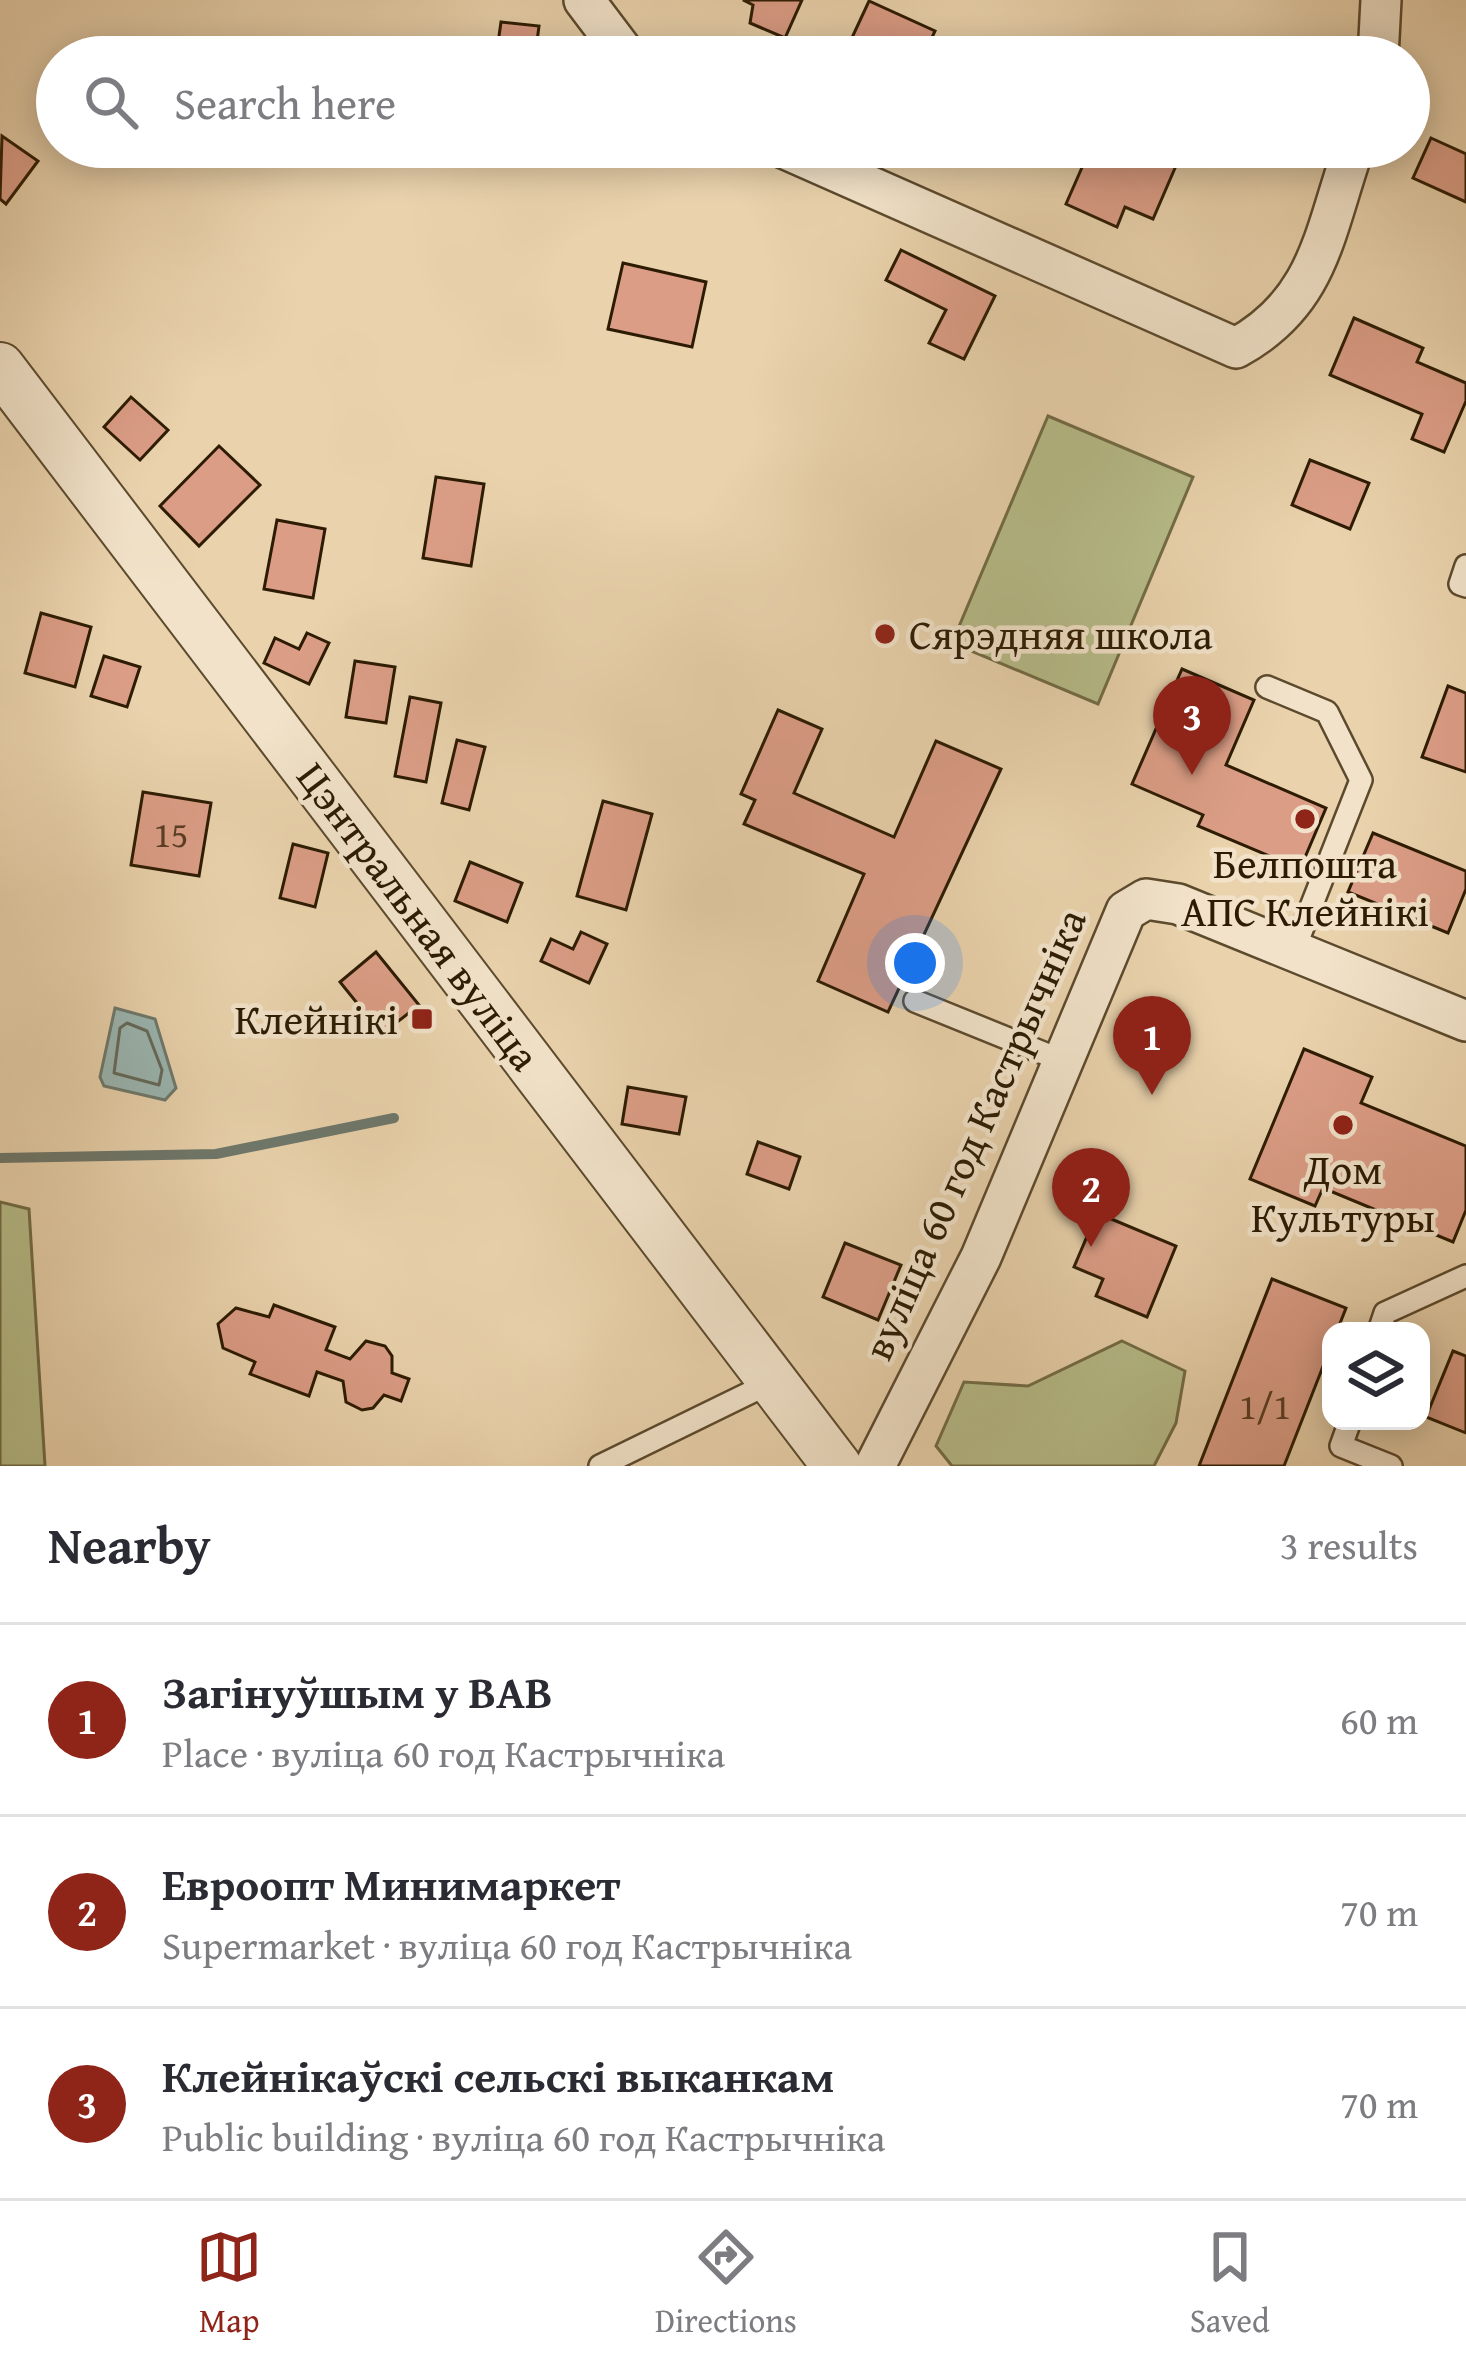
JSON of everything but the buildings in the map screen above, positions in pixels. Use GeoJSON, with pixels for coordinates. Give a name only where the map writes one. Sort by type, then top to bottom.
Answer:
{"type":"FeatureCollection","features":[{"type":"Feature","properties":{"kind":"street"},"geometry":{"type":"LineString","coordinates":[[584,0],[611,36]]}},
{"type":"Feature","properties":{"kind":"street"},"geometry":{"type":"LineString","coordinates":[[1379,36],[1381,0]]}},
{"type":"Feature","properties":{"kind":"street"},"geometry":{"type":"LineString","coordinates":[[829,168],[1236,348],[1273,328],[1302,294],[1347,168]]}},
{"type":"Feature","properties":{"kind":"street","name":"Цэнтральная вуліца"},"geometry":{"type":"LineString","coordinates":[[0,367],[837,1466]]}},
{"type":"Feature","properties":{"kind":"street","name":"вуліца 60 год Кастрычніка"},"geometry":{"type":"LineString","coordinates":[[874,1466],[981,1257],[1126,910],[1146,899],[1178,904],[1466,1021]]}},
{"type":"Feature","properties":{"kind":"lane"},"geometry":{"type":"LineString","coordinates":[[1466,566],[1460,584],[1466,586]]}},
{"type":"Feature","properties":{"kind":"lane"},"geometry":{"type":"LineString","coordinates":[[1267,687],[1327,712],[1361,780],[1294,950]]}},
{"type":"Feature","properties":{"kind":"lane"},"geometry":{"type":"LineString","coordinates":[[915,1001],[1063,1061]]}},
{"type":"Feature","properties":{"kind":"lane"},"geometry":{"type":"LineString","coordinates":[[1382,1322],[1385,1313],[1466,1276]]}},
{"type":"Feature","properties":{"kind":"lane"},"geometry":{"type":"LineString","coordinates":[[601,1466],[774,1381]]}},
{"type":"Feature","properties":{"kind":"lane"},"geometry":{"type":"LineString","coordinates":[[1347,1430],[1341,1446],[1391,1466]]}},
{"type":"Feature","properties":{"kind":"green space"},"geometry":{"type":"Polygon","coordinates":[[[1048,416],[1193,477],[1098,704],[952,643],[1048,416]]]}},
{"type":"Feature","properties":{"kind":"green space"},"geometry":{"type":"Polygon","coordinates":[[[0,1202],[29,1209],[45,1466],[0,1466],[0,1202]]]}},
{"type":"Feature","properties":{"kind":"green space"},"geometry":{"type":"Polygon","coordinates":[[[1122,1341],[1185,1371],[1176,1423],[1154,1466],[952,1466],[936,1446],[964,1382],[1028,1386],[1122,1341]]]}},
{"type":"Feature","properties":{"kind":"water"},"geometry":{"type":"Polygon","coordinates":[[[115,1008],[155,1019],[176,1088],[165,1100],[104,1086],[100,1077],[115,1008]]]}},
{"type":"Feature","properties":{"kind":"waterway"},"geometry":{"type":"LineString","coordinates":[[0,1158],[216,1154],[394,1118]]}},
{"type":"Feature","properties":{"kind":"place","name":"Сярэдняя школа"},"geometry":{"type":"Point","coordinates":[885,634]}},
{"type":"Feature","properties":{"kind":"place","name":"Клейнікаўскі сельскі выканкам"},"geometry":{"type":"Point","coordinates":[1192,775]}},
{"type":"Feature","properties":{"kind":"place","name":"Белпошта АПС Клейнікі"},"geometry":{"type":"Point","coordinates":[1305,819]}},
{"type":"Feature","properties":{"kind":"place","name":"Клейнікі"},"geometry":{"type":"Point","coordinates":[422,1019]}},
{"type":"Feature","properties":{"kind":"place","name":"Загінуўшым у ВАВ"},"geometry":{"type":"Point","coordinates":[1152,1095]}},
{"type":"Feature","properties":{"kind":"place","name":"Дом Культуры"},"geometry":{"type":"Point","coordinates":[1343,1125]}},
{"type":"Feature","properties":{"kind":"place","name":"Евроопт Минимаркет"},"geometry":{"type":"Point","coordinates":[1091,1247]}}]}
